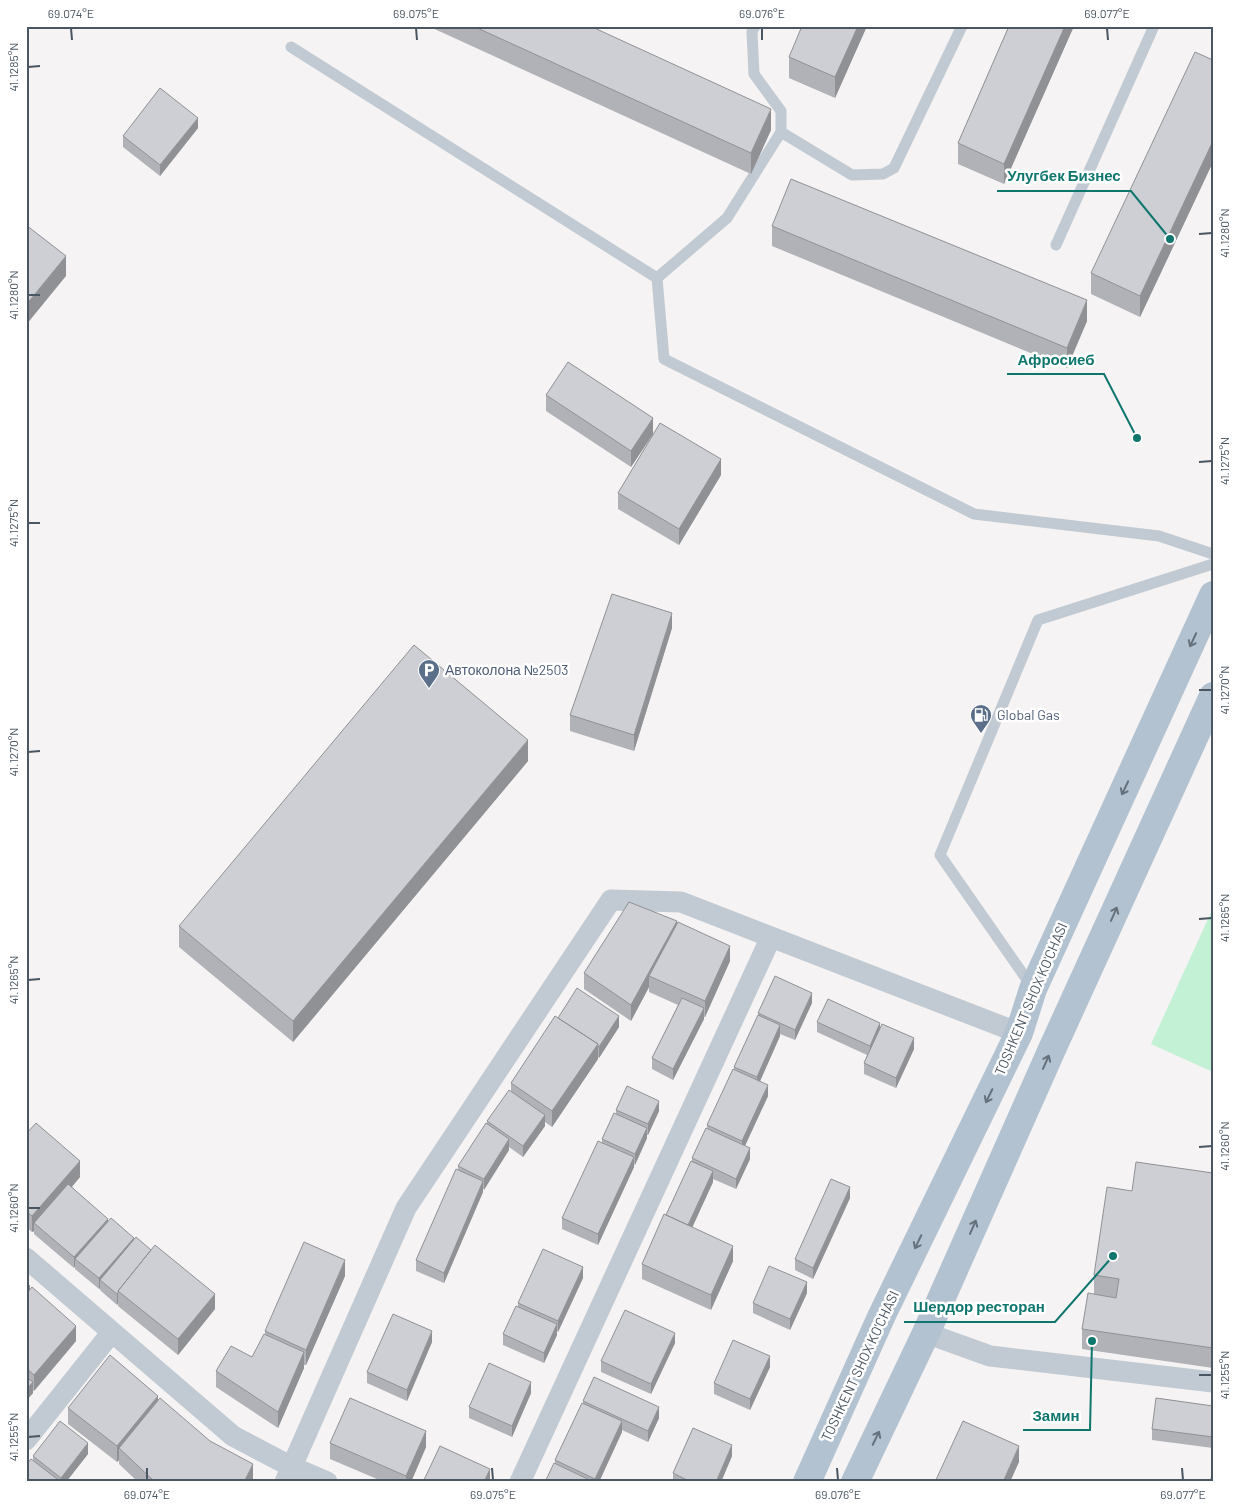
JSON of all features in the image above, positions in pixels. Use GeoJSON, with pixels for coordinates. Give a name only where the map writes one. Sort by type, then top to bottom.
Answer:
{"type":"FeatureCollection","features":[{"type":"Feature","properties":{"kind":"main road","name":"TOSHKENT SHOX KO'CHASI"},"geometry":{"type":"LineString","coordinates":[[807,1482],[882,1315],[1019,1033],[1033,988],[1213,596]]}},
{"type":"Feature","properties":{"kind":"main road"},"geometry":{"type":"LineString","coordinates":[[855,1482],[926,1333],[1049,1056],[1213,696]]}},
{"type":"Feature","properties":{"kind":"street"},"geometry":{"type":"LineString","coordinates":[[289,1474],[406,1208],[611,900],[681,902],[1019,1033]]}},
{"type":"Feature","properties":{"kind":"street"},"geometry":{"type":"LineString","coordinates":[[520,1482],[771,937]]}},
{"type":"Feature","properties":{"kind":"street"},"geometry":{"type":"LineString","coordinates":[[26,1258],[233,1436],[289,1474],[327,1482]]}},
{"type":"Feature","properties":{"kind":"street"},"geometry":{"type":"LineString","coordinates":[[26,1440],[112,1332]]}},
{"type":"Feature","properties":{"kind":"street"},"geometry":{"type":"LineString","coordinates":[[926,1333],[990,1356],[1213,1382]]}},
{"type":"Feature","properties":{"kind":"lane"},"geometry":{"type":"LineString","coordinates":[[657,278],[727,218],[781,132],[780,111],[754,74],[752,32],[755,26]]}},
{"type":"Feature","properties":{"kind":"lane"},"geometry":{"type":"LineString","coordinates":[[781,132],[852,175],[882,174],[894,168],[962,26]]}},
{"type":"Feature","properties":{"kind":"lane"},"geometry":{"type":"LineString","coordinates":[[1056,245],[1154,26]]}},
{"type":"Feature","properties":{"kind":"lane"},"geometry":{"type":"LineString","coordinates":[[291,47],[657,278]]}},
{"type":"Feature","properties":{"kind":"lane"},"geometry":{"type":"LineString","coordinates":[[657,278],[664,359],[974,514],[1159,536],[1213,554]]}},
{"type":"Feature","properties":{"kind":"lane"},"geometry":{"type":"LineString","coordinates":[[1033,988],[940,855],[1038,620],[1213,564]]}},
{"type":"Feature","properties":{"kind":"green space"},"geometry":{"type":"Polygon","coordinates":[[[1213,908],[1213,1072],[1151,1044],[1213,908]]]}},
{"type":"Feature","properties":{"kind":"building"},"geometry":{"type":"Polygon","coordinates":[[[473,26],[590,26],[771,109],[751,153],[473,26]]]}},
{"type":"Feature","properties":{"kind":"building"},"geometry":{"type":"Polygon","coordinates":[[[802,26],[858,26],[835,77],[789,57],[802,26]]]}},
{"type":"Feature","properties":{"kind":"building"},"geometry":{"type":"Polygon","coordinates":[[[1009,26],[1065,26],[1004,164],[958,143],[1009,26]]]}},
{"type":"Feature","properties":{"kind":"building"},"geometry":{"type":"Polygon","coordinates":[[[1195,52],[1213,60],[1213,141],[1140,296],[1091,273],[1195,52]]]}},
{"type":"Feature","properties":{"kind":"building"},"geometry":{"type":"Polygon","coordinates":[[[160,88],[198,118],[160,165],[123,136],[160,88]]]}},
{"type":"Feature","properties":{"kind":"building"},"geometry":{"type":"Polygon","coordinates":[[[791,179],[1087,300],[1067,348],[772,226],[791,179]]]}},
{"type":"Feature","properties":{"kind":"building"},"geometry":{"type":"Polygon","coordinates":[[[26,225],[66,256],[26,305],[26,225]]]}},
{"type":"Feature","properties":{"kind":"building"},"geometry":{"type":"Polygon","coordinates":[[[568,362],[653,418],[631,451],[546,395],[568,362]]]}},
{"type":"Feature","properties":{"kind":"building"},"geometry":{"type":"Polygon","coordinates":[[[660,423],[721,459],[679,529],[618,493],[660,423]]]}},
{"type":"Feature","properties":{"kind":"building"},"geometry":{"type":"Polygon","coordinates":[[[612,594],[672,613],[634,735],[570,715],[612,594]]]}},
{"type":"Feature","properties":{"kind":"building"},"geometry":{"type":"Polygon","coordinates":[[[414,645],[528,740],[293,1021],[179,926],[414,645]]]}},
{"type":"Feature","properties":{"kind":"building"},"geometry":{"type":"Polygon","coordinates":[[[629,902],[677,921],[631,1005],[584,973],[629,902]]]}},
{"type":"Feature","properties":{"kind":"building"},"geometry":{"type":"Polygon","coordinates":[[[678,922],[730,946],[705,1001],[649,976],[678,922]]]}},
{"type":"Feature","properties":{"kind":"building"},"geometry":{"type":"Polygon","coordinates":[[[775,976],[812,993],[795,1030],[758,1013],[775,976]]]}},
{"type":"Feature","properties":{"kind":"building"},"geometry":{"type":"Polygon","coordinates":[[[577,988],[619,1016],[599,1047],[598,1044],[558,1018],[577,988]]]}},
{"type":"Feature","properties":{"kind":"building"},"geometry":{"type":"Polygon","coordinates":[[[682,998],[704,1008],[673,1069],[652,1058],[682,998]]]}},
{"type":"Feature","properties":{"kind":"building"},"geometry":{"type":"Polygon","coordinates":[[[828,999],[880,1023],[870,1046],[817,1022],[828,999]]]}},
{"type":"Feature","properties":{"kind":"building"},"geometry":{"type":"Polygon","coordinates":[[[758,1015],[780,1025],[757,1077],[734,1067],[758,1015]]]}},
{"type":"Feature","properties":{"kind":"building"},"geometry":{"type":"Polygon","coordinates":[[[555,1016],[598,1044],[552,1111],[511,1083],[555,1016]]]}},
{"type":"Feature","properties":{"kind":"building"},"geometry":{"type":"Polygon","coordinates":[[[882,1024],[914,1038],[896,1078],[864,1063],[882,1024]]]}},
{"type":"Feature","properties":{"kind":"building"},"geometry":{"type":"Polygon","coordinates":[[[733,1069],[768,1085],[742,1141],[707,1125],[733,1069]]]}},
{"type":"Feature","properties":{"kind":"building"},"geometry":{"type":"Polygon","coordinates":[[[627,1086],[659,1101],[648,1124],[616,1110],[627,1086]]]}},
{"type":"Feature","properties":{"kind":"building"},"geometry":{"type":"Polygon","coordinates":[[[509,1090],[545,1115],[523,1146],[487,1121],[509,1090]]]}},
{"type":"Feature","properties":{"kind":"building"},"geometry":{"type":"Polygon","coordinates":[[[614,1113],[647,1128],[635,1154],[602,1139],[614,1113]]]}},
{"type":"Feature","properties":{"kind":"building"},"geometry":{"type":"Polygon","coordinates":[[[36,1123],[80,1161],[32,1216],[26,1211],[26,1134],[36,1123]]]}},
{"type":"Feature","properties":{"kind":"building"},"geometry":{"type":"Polygon","coordinates":[[[486,1123],[509,1139],[484,1179],[458,1166],[486,1123]]]}},
{"type":"Feature","properties":{"kind":"building"},"geometry":{"type":"Polygon","coordinates":[[[706,1128],[750,1148],[736,1179],[692,1158],[706,1128]]]}},
{"type":"Feature","properties":{"kind":"building"},"geometry":{"type":"Polygon","coordinates":[[[598,1141],[634,1157],[598,1234],[562,1218],[598,1141]]]}},
{"type":"Feature","properties":{"kind":"building"},"geometry":{"type":"Polygon","coordinates":[[[691,1161],[713,1171],[688,1225],[666,1215],[691,1161]]]}},
{"type":"Feature","properties":{"kind":"building"},"geometry":{"type":"Polygon","coordinates":[[[1136,1162],[1213,1173],[1213,1348],[1082,1329],[1088,1293],[1116,1298],[1119,1279],[1094,1275],[1107,1187],[1132,1191],[1136,1162]]]}},
{"type":"Feature","properties":{"kind":"building"},"geometry":{"type":"Polygon","coordinates":[[[456,1169],[483,1181],[444,1273],[416,1260],[456,1169]]]}},
{"type":"Feature","properties":{"kind":"building"},"geometry":{"type":"Polygon","coordinates":[[[831,1179],[850,1187],[813,1268],[795,1259],[831,1179]]]}},
{"type":"Feature","properties":{"kind":"building"},"geometry":{"type":"Polygon","coordinates":[[[68,1184],[108,1219],[74,1257],[34,1223],[68,1184]]]}},
{"type":"Feature","properties":{"kind":"building"},"geometry":{"type":"Polygon","coordinates":[[[664,1214],[733,1246],[711,1295],[642,1264],[664,1214]]]}},
{"type":"Feature","properties":{"kind":"building"},"geometry":{"type":"Polygon","coordinates":[[[111,1218],[134,1238],[99,1278],[75,1259],[111,1218]]]}},
{"type":"Feature","properties":{"kind":"building"},"geometry":{"type":"Polygon","coordinates":[[[136,1237],[151,1250],[117,1294],[100,1280],[136,1237]]]}},
{"type":"Feature","properties":{"kind":"building"},"geometry":{"type":"Polygon","coordinates":[[[304,1242],[345,1260],[306,1350],[265,1331],[304,1242]]]}},
{"type":"Feature","properties":{"kind":"building"},"geometry":{"type":"Polygon","coordinates":[[[155,1245],[215,1294],[178,1339],[118,1291],[155,1245]]]}},
{"type":"Feature","properties":{"kind":"building"},"geometry":{"type":"Polygon","coordinates":[[[543,1249],[583,1267],[558,1321],[518,1303],[543,1249]]]}},
{"type":"Feature","properties":{"kind":"building"},"geometry":{"type":"Polygon","coordinates":[[[769,1266],[807,1282],[790,1319],[753,1303],[769,1266]]]}},
{"type":"Feature","properties":{"kind":"building"},"geometry":{"type":"Polygon","coordinates":[[[26,1282],[30,1286],[26,1290],[26,1282]]]}},
{"type":"Feature","properties":{"kind":"building"},"geometry":{"type":"Polygon","coordinates":[[[32,1287],[76,1326],[34,1375],[26,1368],[26,1294],[32,1287]]]}},
{"type":"Feature","properties":{"kind":"building"},"geometry":{"type":"Polygon","coordinates":[[[516,1306],[557,1324],[544,1353],[503,1334],[516,1306]]]}},
{"type":"Feature","properties":{"kind":"building"},"geometry":{"type":"Polygon","coordinates":[[[625,1310],[675,1333],[651,1384],[601,1361],[625,1310]]]}},
{"type":"Feature","properties":{"kind":"building"},"geometry":{"type":"Polygon","coordinates":[[[393,1314],[432,1331],[407,1390],[367,1372],[393,1314]]]}},
{"type":"Feature","properties":{"kind":"building"},"geometry":{"type":"Polygon","coordinates":[[[264,1334],[304,1352],[278,1412],[216,1371],[231,1346],[252,1357],[264,1334]]]}},
{"type":"Feature","properties":{"kind":"building"},"geometry":{"type":"Polygon","coordinates":[[[733,1340],[770,1356],[750,1399],[714,1383],[733,1340]]]}},
{"type":"Feature","properties":{"kind":"building"},"geometry":{"type":"Polygon","coordinates":[[[110,1355],[158,1396],[117,1446],[68,1408],[110,1355]]]}},
{"type":"Feature","properties":{"kind":"building"},"geometry":{"type":"Polygon","coordinates":[[[489,1363],[531,1382],[512,1426],[469,1407],[489,1363]]]}},
{"type":"Feature","properties":{"kind":"building"},"geometry":{"type":"Polygon","coordinates":[[[26,1377],[33,1382],[26,1390],[26,1377]]]}},
{"type":"Feature","properties":{"kind":"building"},"geometry":{"type":"Polygon","coordinates":[[[594,1377],[659,1407],[648,1431],[583,1401],[594,1377]]]}},
{"type":"Feature","properties":{"kind":"building"},"geometry":{"type":"Polygon","coordinates":[[[160,1398],[210,1441],[253,1464],[244,1482],[155,1482],[119,1448],[160,1398]]]}},
{"type":"Feature","properties":{"kind":"building"},"geometry":{"type":"Polygon","coordinates":[[[350,1398],[426,1431],[406,1476],[330,1443],[350,1398]]]}},
{"type":"Feature","properties":{"kind":"building"},"geometry":{"type":"Polygon","coordinates":[[[1156,1398],[1213,1406],[1213,1437],[1152,1429],[1156,1398]]]}},
{"type":"Feature","properties":{"kind":"building"},"geometry":{"type":"Polygon","coordinates":[[[582,1403],[622,1421],[595,1479],[555,1460],[582,1403]]]}},
{"type":"Feature","properties":{"kind":"building"},"geometry":{"type":"Polygon","coordinates":[[[60,1421],[88,1443],[61,1478],[33,1456],[60,1421]]]}},
{"type":"Feature","properties":{"kind":"building"},"geometry":{"type":"Polygon","coordinates":[[[963,1421],[1019,1446],[1003,1482],[935,1482],[963,1421]]]}},
{"type":"Feature","properties":{"kind":"building"},"geometry":{"type":"Polygon","coordinates":[[[693,1428],[732,1445],[716,1482],[691,1482],[673,1473],[693,1428]]]}},
{"type":"Feature","properties":{"kind":"building"},"geometry":{"type":"Polygon","coordinates":[[[440,1446],[490,1469],[484,1482],[423,1482],[440,1446]]]}},
{"type":"Feature","properties":{"kind":"building"},"geometry":{"type":"Polygon","coordinates":[[[31,1459],[61,1482],[26,1482],[26,1465],[31,1459]]]}},
{"type":"Feature","properties":{"kind":"building"},"geometry":{"type":"Polygon","coordinates":[[[554,1463],[594,1482],[545,1482],[554,1463]]]}},
{"type":"Feature","properties":{"kind":"place","name":"Улугбек Бизнес"},"geometry":{"type":"Point","coordinates":[1170,239]}},
{"type":"Feature","properties":{"kind":"place","name":"Афросиеб"},"geometry":{"type":"Point","coordinates":[1137,438]}},
{"type":"Feature","properties":{"kind":"place","name":"Автоколона №2503"},"geometry":{"type":"Point","coordinates":[429,689]}},
{"type":"Feature","properties":{"kind":"place","name":"Global Gas"},"geometry":{"type":"Point","coordinates":[981,734]}},
{"type":"Feature","properties":{"kind":"place","name":"Шердор ресторан"},"geometry":{"type":"Point","coordinates":[1113,1256]}},
{"type":"Feature","properties":{"kind":"place","name":"Замин"},"geometry":{"type":"Point","coordinates":[1092,1341]}}]}
